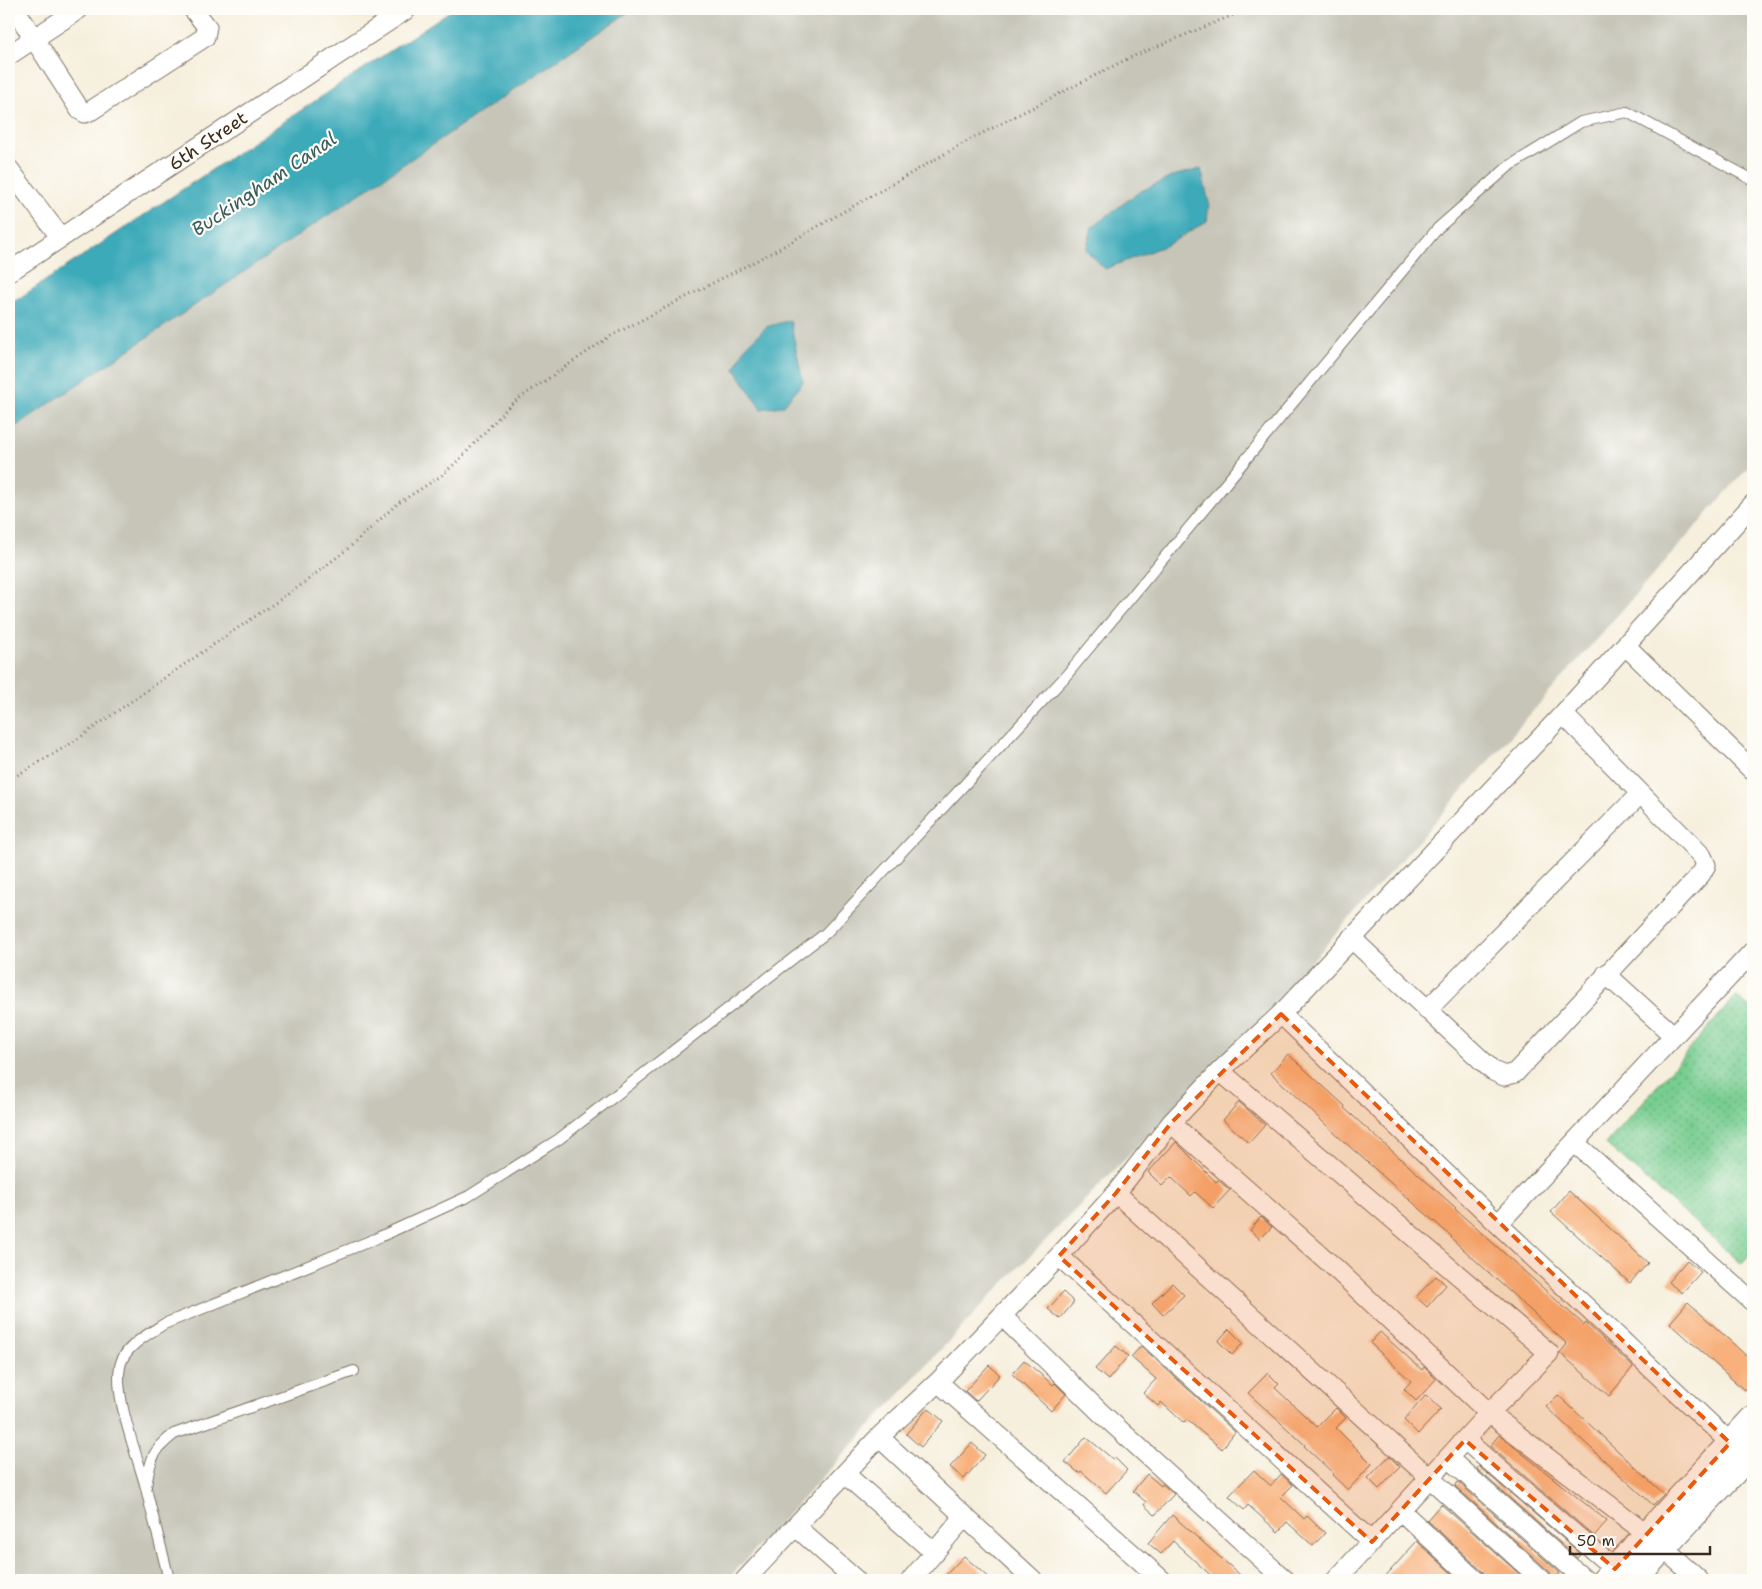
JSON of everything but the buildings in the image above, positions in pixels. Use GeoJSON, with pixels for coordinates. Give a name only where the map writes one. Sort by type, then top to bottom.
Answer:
{"type":"FeatureCollection","features":[{"type":"Feature","properties":{"kind":"main road"},"geometry":{"type":"LineString","coordinates":[[1618,1576],[1746,1454],[1753,1419]]}},
{"type":"Feature","properties":{"kind":"street"},"geometry":{"type":"LineString","coordinates":[[15,9],[80,110],[87,112],[205,37],[207,28],[193,9]]}},
{"type":"Feature","properties":{"kind":"street"},"geometry":{"type":"LineString","coordinates":[[9,55],[79,9]]}},
{"type":"Feature","properties":{"kind":"street","name":"6th Street"},"geometry":{"type":"LineString","coordinates":[[9,272],[407,9]]}},
{"type":"Feature","properties":{"kind":"street"},"geometry":{"type":"LineString","coordinates":[[9,168],[61,238]]}},
{"type":"Feature","properties":{"kind":"street"},"geometry":{"type":"LineString","coordinates":[[745,1580],[879,1437],[938,1382],[1059,1256],[1116,1193],[1171,1123],[1220,1071],[1281,1014],[1626,646],[1753,504]]}},
{"type":"Feature","properties":{"kind":"street"},"geometry":{"type":"LineString","coordinates":[[1626,646],[1753,771]]}},
{"type":"Feature","properties":{"kind":"street"},"geometry":{"type":"LineString","coordinates":[[1351,938],[1493,1071],[1504,1076],[1515,1073],[1701,874],[1706,865],[1702,856],[1563,714]]}},
{"type":"Feature","properties":{"kind":"street"},"geometry":{"type":"LineString","coordinates":[[1427,1010],[1640,794]]}},
{"type":"Feature","properties":{"kind":"street"},"geometry":{"type":"LineString","coordinates":[[1498,1224],[1753,951]]}},
{"type":"Feature","properties":{"kind":"street"},"geometry":{"type":"LineString","coordinates":[[1606,974],[1674,1036]]}},
{"type":"Feature","properties":{"kind":"street"},"geometry":{"type":"LineString","coordinates":[[1281,1014],[1498,1224],[1746,1454]]}},
{"type":"Feature","properties":{"kind":"street"},"geometry":{"type":"LineString","coordinates":[[1220,1071],[1549,1354],[1448,1458],[1372,1542],[1345,1577]]}},
{"type":"Feature","properties":{"kind":"street"},"geometry":{"type":"LineString","coordinates":[[1171,1123],[1334,1267],[1490,1414],[1656,1541],[1699,1580]]}},
{"type":"Feature","properties":{"kind":"street"},"geometry":{"type":"LineString","coordinates":[[1575,1142],[1753,1302]]}},
{"type":"Feature","properties":{"kind":"street"},"geometry":{"type":"LineString","coordinates":[[1116,1193],[1542,1580]]}},
{"type":"Feature","properties":{"kind":"street"},"geometry":{"type":"LineString","coordinates":[[1059,1256],[1372,1542]]}},
{"type":"Feature","properties":{"kind":"street"},"geometry":{"type":"LineString","coordinates":[[1002,1316],[1101,1413],[1285,1580]]}},
{"type":"Feature","properties":{"kind":"street"},"geometry":{"type":"LineString","coordinates":[[938,1382],[1162,1580]]}},
{"type":"Feature","properties":{"kind":"street"},"geometry":{"type":"LineString","coordinates":[[879,1437],[1033,1580]]}},
{"type":"Feature","properties":{"kind":"street"},"geometry":{"type":"LineString","coordinates":[[1465,1440],[1618,1576]]}},
{"type":"Feature","properties":{"kind":"street"},"geometry":{"type":"LineString","coordinates":[[1448,1458],[1585,1580]]}},
{"type":"Feature","properties":{"kind":"street"},"geometry":{"type":"LineString","coordinates":[[845,1474],[935,1553]]}},
{"type":"Feature","properties":{"kind":"street"},"geometry":{"type":"LineString","coordinates":[[1401,1511],[1475,1580]]}},
{"type":"Feature","properties":{"kind":"street"},"geometry":{"type":"LineString","coordinates":[[911,1580],[965,1516]]}},
{"type":"Feature","properties":{"kind":"street"},"geometry":{"type":"LineString","coordinates":[[796,1527],[856,1580]]}},
{"type":"Feature","properties":{"kind":"lane"},"geometry":{"type":"LineString","coordinates":[[169,1580],[146,1487],[128,1432],[119,1382],[123,1358],[145,1336],[164,1324],[375,1239],[469,1196],[559,1140],[826,933],[1064,678],[1438,228],[1508,167],[1581,122],[1626,112],[1753,180]]}},
{"type":"Feature","properties":{"kind":"lane"},"geometry":{"type":"LineString","coordinates":[[146,1487],[151,1461],[155,1452],[159,1446],[174,1434],[354,1371]]}},
{"type":"Feature","properties":{"kind":"path"},"geometry":{"type":"LineString","coordinates":[[9,780],[72,743],[300,586],[350,547],[398,504],[441,476],[460,459],[511,404],[609,337],[773,252],[971,139],[1129,58],[1248,9]]}},
{"type":"Feature","properties":{"kind":"highlighted area"},"geometry":{"type":"Polygon","coordinates":[[[1281,1014],[1730,1443],[1615,1569],[1465,1440],[1372,1542],[1059,1256],[1116,1193],[1171,1123],[1281,1014]]]}},
{"type":"Feature","properties":{"kind":"shaded area"},"geometry":{"type":"Polygon","coordinates":[[[633,9],[1753,9],[1753,462],[1244,1038],[987,1300],[727,1580],[9,1580],[9,431],[633,9]]]}},
{"type":"Feature","properties":{"kind":"green space"},"geometry":{"type":"Polygon","coordinates":[[[1736,996],[1753,1011],[1753,1252],[1742,1264],[1606,1144],[1736,996]]]}},
{"type":"Feature","properties":{"kind":"water","name":"Buckingham Canal"},"geometry":{"type":"Polygon","coordinates":[[[453,9],[633,9],[9,431],[9,305],[453,9]]]}},
{"type":"Feature","properties":{"kind":"water"},"geometry":{"type":"Polygon","coordinates":[[[1201,169],[1209,203],[1207,221],[1169,244],[1105,269],[1086,250],[1092,227],[1139,192],[1176,175],[1201,169]]]}},
{"type":"Feature","properties":{"kind":"water"},"geometry":{"type":"Polygon","coordinates":[[[790,320],[803,382],[783,406],[761,409],[735,369],[745,348],[766,327],[790,320]]]}}]}
